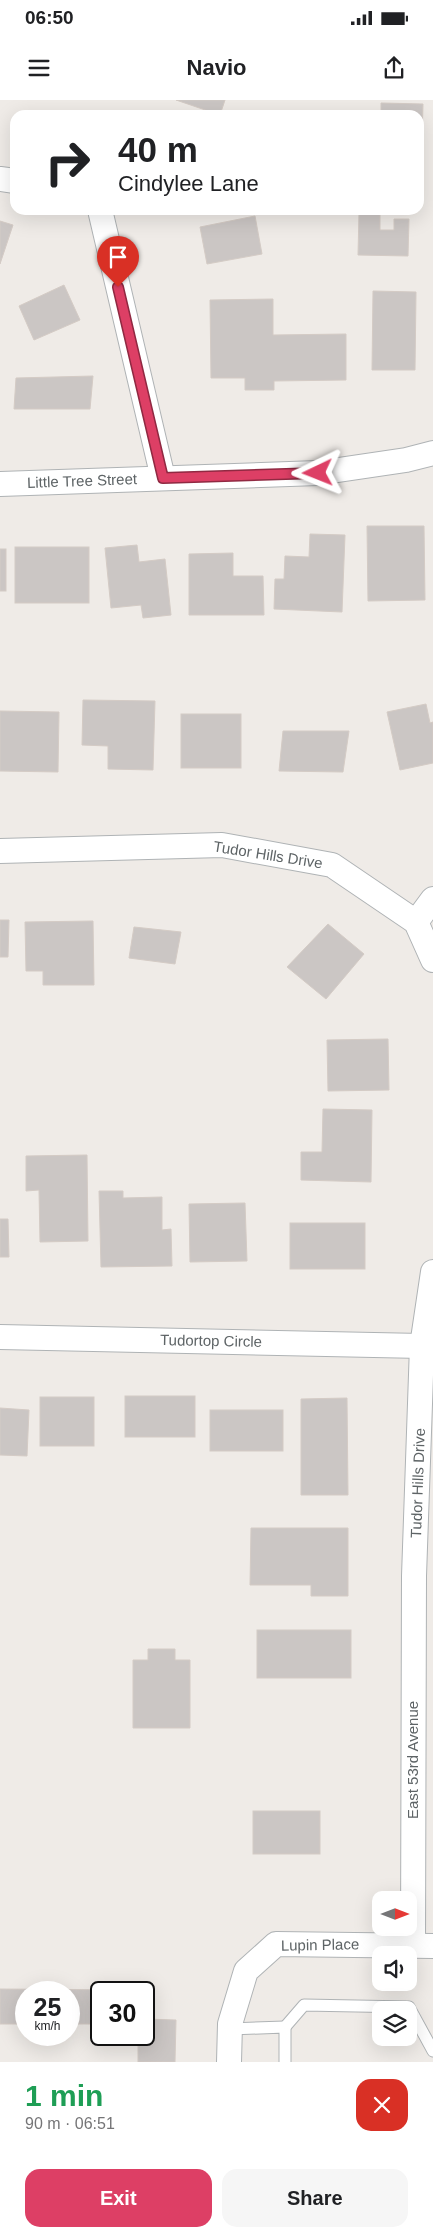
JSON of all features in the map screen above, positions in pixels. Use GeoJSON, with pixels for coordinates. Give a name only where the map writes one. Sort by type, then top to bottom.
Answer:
{"type":"FeatureCollection","features":[{"type":"Feature","properties":{"kind":"street"},"geometry":{"type":"LineString","coordinates":[[101,215],[163,478]]}},
{"type":"Feature","properties":{"kind":"street","name":"Little Tree Street"},"geometry":{"type":"LineString","coordinates":[[0,484],[318,473],[406,460],[433,453]]}},
{"type":"Feature","properties":{"kind":"street","name":"Tudor Hills Drive"},"geometry":{"type":"LineString","coordinates":[[0,851],[222,845],[332,865],[416,922]]}},
{"type":"Feature","properties":{"kind":"street"},"geometry":{"type":"LineString","coordinates":[[433,899],[416,922],[433,960]]}},
{"type":"Feature","properties":{"kind":"street","name":"Tudor Hills Drive"},"geometry":{"type":"LineString","coordinates":[[414,1576],[422,1346],[433,1272]]}},
{"type":"Feature","properties":{"kind":"street","name":"Tudortop Circle"},"geometry":{"type":"LineString","coordinates":[[0,1336],[422,1346]]}},
{"type":"Feature","properties":{"kind":"street","name":"East 53rd Avenue"},"geometry":{"type":"LineString","coordinates":[[414,1576],[423,1945]]}},
{"type":"Feature","properties":{"kind":"street","name":"Lupin Place"},"geometry":{"type":"LineString","coordinates":[[230,2029],[246,1971],[276,1944],[423,1945]]}},
{"type":"Feature","properties":{"kind":"street"},"geometry":{"type":"LineString","coordinates":[[229,2062],[230,2029]]}},
{"type":"Feature","properties":{"kind":"lane"},"geometry":{"type":"LineString","coordinates":[[285,2062],[285,2027],[304,2005],[409,2007],[433,2050]]}},
{"type":"Feature","properties":{"kind":"lane"},"geometry":{"type":"LineString","coordinates":[[230,2029],[285,2027]]}},
{"type":"Feature","properties":{"kind":"building"},"geometry":{"type":"Polygon","coordinates":[[[176,100],[225,100],[222,110],[205,110],[176,100]]]}},
{"type":"Feature","properties":{"kind":"building"},"geometry":{"type":"Polygon","coordinates":[[[381,103],[423,104],[423,110],[381,110],[381,103]]]}},
{"type":"Feature","properties":{"kind":"building"},"geometry":{"type":"Polygon","coordinates":[[[359,215],[380,215],[380,230],[394,230],[394,219],[409,219],[408,256],[358,255],[359,215]]]}},
{"type":"Feature","properties":{"kind":"building"},"geometry":{"type":"Polygon","coordinates":[[[255,216],[262,254],[207,264],[200,227],[255,216]]]}},
{"type":"Feature","properties":{"kind":"building"},"geometry":{"type":"Polygon","coordinates":[[[0,221],[13,225],[0,264],[0,221]]]}},
{"type":"Feature","properties":{"kind":"building"},"geometry":{"type":"Polygon","coordinates":[[[64,285],[80,320],[34,340],[19,306],[64,285]]]}},
{"type":"Feature","properties":{"kind":"building"},"geometry":{"type":"Polygon","coordinates":[[[373,291],[416,292],[415,370],[372,370],[373,291]]]}},
{"type":"Feature","properties":{"kind":"building"},"geometry":{"type":"Polygon","coordinates":[[[273,299],[273,335],[346,334],[346,380],[274,381],[274,390],[245,390],[245,378],[211,378],[210,300],[273,299]]]}},
{"type":"Feature","properties":{"kind":"building"},"geometry":{"type":"Polygon","coordinates":[[[93,376],[90,409],[14,409],[16,378],[93,376]]]}},
{"type":"Feature","properties":{"kind":"building"},"geometry":{"type":"Polygon","coordinates":[[[367,526],[424,526],[425,600],[368,601],[367,526]]]}},
{"type":"Feature","properties":{"kind":"building"},"geometry":{"type":"Polygon","coordinates":[[[310,534],[345,535],[342,612],[274,609],[275,579],[284,579],[285,556],[309,557],[310,534]]]}},
{"type":"Feature","properties":{"kind":"building"},"geometry":{"type":"Polygon","coordinates":[[[137,545],[139,562],[165,559],[171,615],[143,618],[141,605],[111,608],[105,548],[137,545]]]}},
{"type":"Feature","properties":{"kind":"building"},"geometry":{"type":"Polygon","coordinates":[[[15,547],[89,547],[89,603],[15,603],[15,547]]]}},
{"type":"Feature","properties":{"kind":"building"},"geometry":{"type":"Polygon","coordinates":[[[0,549],[6,549],[6,591],[0,591],[0,549]]]}},
{"type":"Feature","properties":{"kind":"building"},"geometry":{"type":"Polygon","coordinates":[[[233,553],[233,576],[263,576],[264,615],[189,615],[189,554],[233,553]]]}},
{"type":"Feature","properties":{"kind":"building"},"geometry":{"type":"Polygon","coordinates":[[[83,700],[155,701],[153,770],[108,769],[108,746],[82,745],[83,700]]]}},
{"type":"Feature","properties":{"kind":"building"},"geometry":{"type":"Polygon","coordinates":[[[426,704],[430,723],[433,722],[433,763],[400,770],[387,712],[426,704]]]}},
{"type":"Feature","properties":{"kind":"building"},"geometry":{"type":"Polygon","coordinates":[[[0,711],[59,712],[58,772],[0,771],[0,711]]]}},
{"type":"Feature","properties":{"kind":"building"},"geometry":{"type":"Polygon","coordinates":[[[181,714],[241,714],[241,768],[181,768],[181,714]]]}},
{"type":"Feature","properties":{"kind":"building"},"geometry":{"type":"Polygon","coordinates":[[[283,731],[349,731],[343,772],[279,771],[283,731]]]}},
{"type":"Feature","properties":{"kind":"building"},"geometry":{"type":"Polygon","coordinates":[[[0,920],[9,920],[8,957],[0,957],[0,920]]]}},
{"type":"Feature","properties":{"kind":"building"},"geometry":{"type":"Polygon","coordinates":[[[93,921],[94,985],[43,985],[43,971],[26,971],[25,922],[93,921]]]}},
{"type":"Feature","properties":{"kind":"building"},"geometry":{"type":"Polygon","coordinates":[[[328,924],[364,954],[326,999],[287,967],[328,924]]]}},
{"type":"Feature","properties":{"kind":"building"},"geometry":{"type":"Polygon","coordinates":[[[134,927],[181,932],[175,964],[129,958],[134,927]]]}},
{"type":"Feature","properties":{"kind":"building"},"geometry":{"type":"Polygon","coordinates":[[[388,1039],[389,1090],[328,1091],[327,1040],[388,1039]]]}},
{"type":"Feature","properties":{"kind":"building"},"geometry":{"type":"Polygon","coordinates":[[[323,1109],[372,1110],[371,1182],[301,1180],[301,1152],[322,1152],[323,1109]]]}},
{"type":"Feature","properties":{"kind":"building"},"geometry":{"type":"Polygon","coordinates":[[[87,1155],[88,1241],[40,1242],[39,1190],[26,1191],[26,1156],[87,1155]]]}},
{"type":"Feature","properties":{"kind":"building"},"geometry":{"type":"Polygon","coordinates":[[[99,1191],[123,1191],[123,1198],[162,1197],[162,1230],[171,1229],[172,1266],[101,1267],[99,1191]]]}},
{"type":"Feature","properties":{"kind":"building"},"geometry":{"type":"Polygon","coordinates":[[[245,1203],[247,1261],[190,1262],[189,1204],[245,1203]]]}},
{"type":"Feature","properties":{"kind":"building"},"geometry":{"type":"Polygon","coordinates":[[[0,1219],[8,1219],[9,1257],[0,1257],[0,1219]]]}},
{"type":"Feature","properties":{"kind":"building"},"geometry":{"type":"Polygon","coordinates":[[[290,1223],[365,1223],[365,1269],[290,1269],[290,1223]]]}},
{"type":"Feature","properties":{"kind":"building"},"geometry":{"type":"Polygon","coordinates":[[[125,1396],[195,1396],[195,1437],[125,1437],[125,1396]]]}},
{"type":"Feature","properties":{"kind":"building"},"geometry":{"type":"Polygon","coordinates":[[[40,1397],[94,1397],[94,1446],[40,1446],[40,1397]]]}},
{"type":"Feature","properties":{"kind":"building"},"geometry":{"type":"Polygon","coordinates":[[[347,1398],[348,1495],[301,1495],[301,1399],[347,1398]]]}},
{"type":"Feature","properties":{"kind":"building"},"geometry":{"type":"Polygon","coordinates":[[[0,1408],[29,1410],[27,1456],[0,1455],[0,1408]]]}},
{"type":"Feature","properties":{"kind":"building"},"geometry":{"type":"Polygon","coordinates":[[[210,1410],[283,1410],[283,1451],[210,1451],[210,1410]]]}},
{"type":"Feature","properties":{"kind":"building"},"geometry":{"type":"Polygon","coordinates":[[[251,1528],[348,1528],[348,1596],[311,1596],[311,1585],[250,1585],[251,1528]]]}},
{"type":"Feature","properties":{"kind":"building"},"geometry":{"type":"Polygon","coordinates":[[[257,1630],[351,1630],[351,1678],[257,1678],[257,1630]]]}},
{"type":"Feature","properties":{"kind":"building"},"geometry":{"type":"Polygon","coordinates":[[[148,1649],[175,1649],[175,1660],[190,1660],[190,1728],[133,1728],[133,1660],[148,1660],[148,1649]]]}},
{"type":"Feature","properties":{"kind":"building"},"geometry":{"type":"Polygon","coordinates":[[[253,1811],[320,1811],[320,1854],[253,1854],[253,1811]]]}},
{"type":"Feature","properties":{"kind":"building"},"geometry":{"type":"Polygon","coordinates":[[[0,1989],[15,1989],[15,2024],[0,2024],[0,1989]]]}},
{"type":"Feature","properties":{"kind":"building"},"geometry":{"type":"Polygon","coordinates":[[[80,1990],[90,1990],[90,2024],[80,2024],[80,1990]]]}},
{"type":"Feature","properties":{"kind":"building"},"geometry":{"type":"Polygon","coordinates":[[[155,2019],[176,2020],[175,2062],[138,2062],[138,2046],[155,2046],[155,2019]]]}},
{"type":"Feature","properties":{"kind":"route"},"geometry":{"type":"LineString","coordinates":[[118,287],[163,478],[318,473]]}}]}
